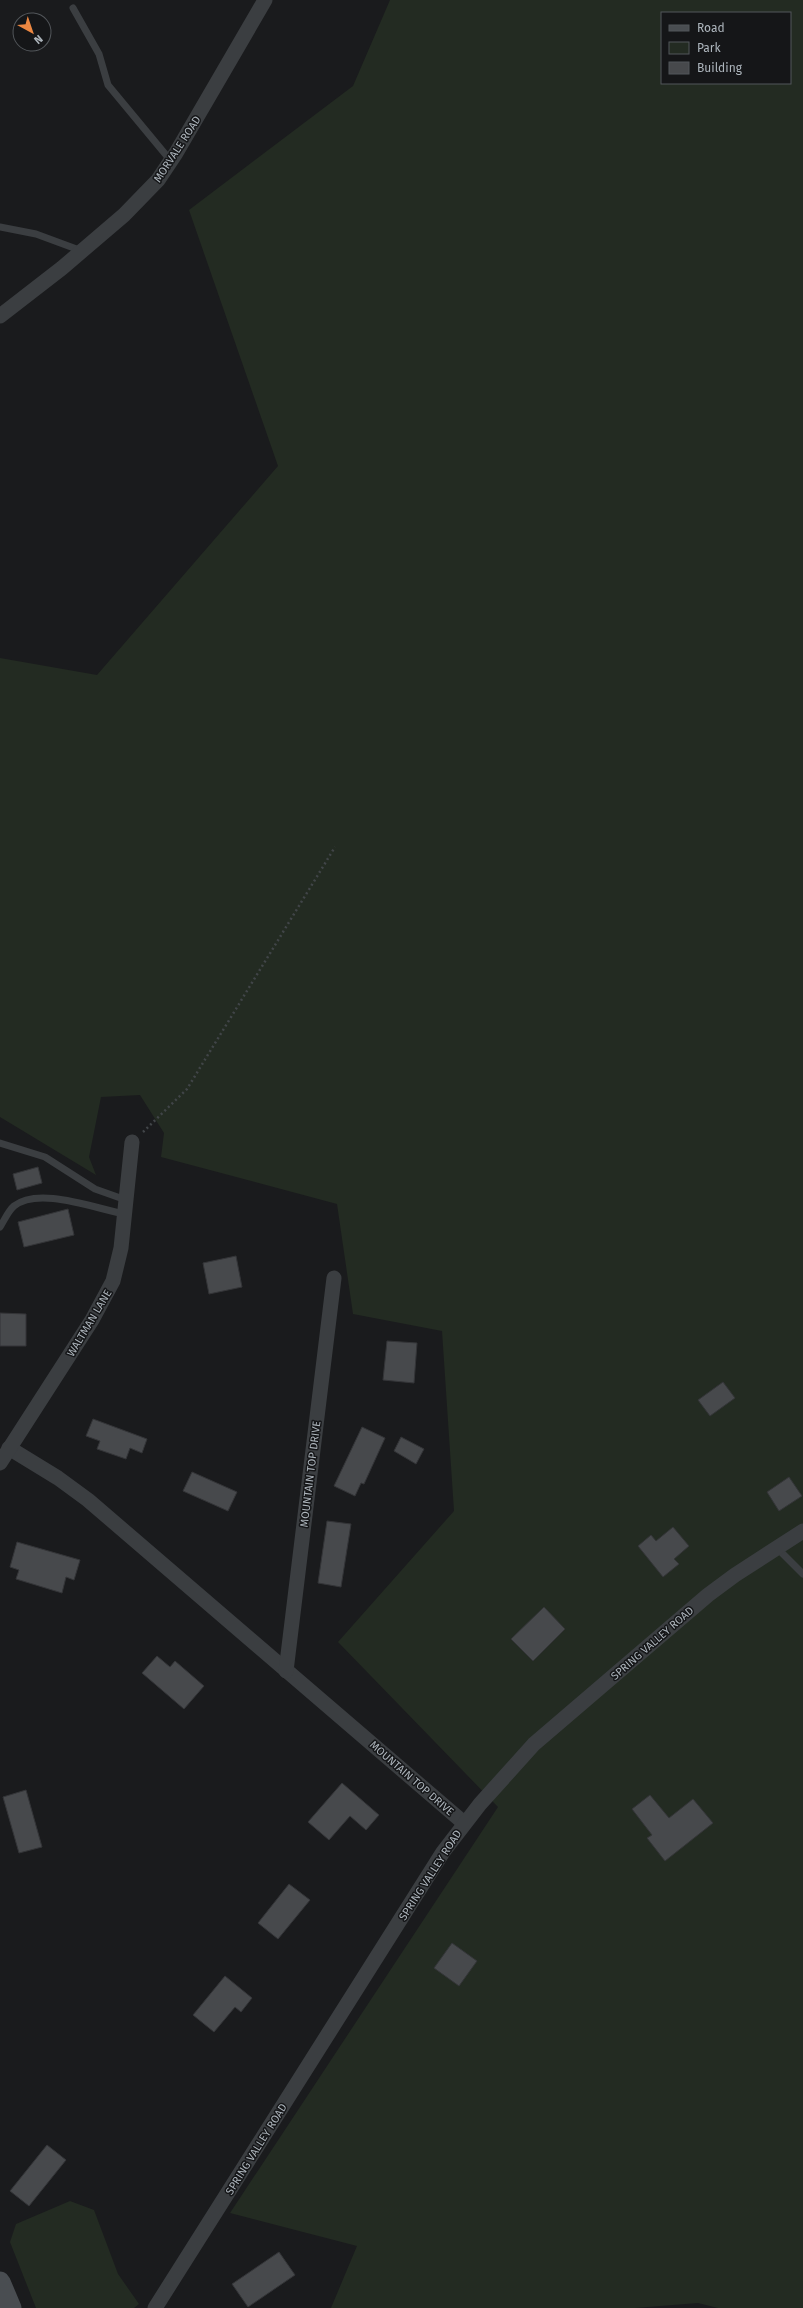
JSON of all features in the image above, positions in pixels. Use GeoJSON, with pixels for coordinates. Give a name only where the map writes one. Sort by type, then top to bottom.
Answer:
{"type":"FeatureCollection","features":[{"type":"Feature","properties":{"kind":"main road"},"geometry":{"type":"LineString","coordinates":[[0,2282],[11,2308]]}},
{"type":"Feature","properties":{"kind":"street","name":"MORVALE ROAD"},"geometry":{"type":"LineString","coordinates":[[0,316],[82,251],[132,207],[158,180],[171,161],[265,0]]}},
{"type":"Feature","properties":{"kind":"street","name":"WALTMAN LANE"},"geometry":{"type":"LineString","coordinates":[[0,1462],[92,1320],[108,1291],[119,1260],[132,1142]]}},
{"type":"Feature","properties":{"kind":"street","name":"MOUNTAIN TOP DRIVE"},"geometry":{"type":"LineString","coordinates":[[286,1671],[334,1278]]}},
{"type":"Feature","properties":{"kind":"street","name":"MOUNTAIN TOP DRIVE"},"geometry":{"type":"LineString","coordinates":[[9,1448],[58,1478],[88,1500],[464,1823]]}},
{"type":"Feature","properties":{"kind":"street","name":"SPRING VALLEY ROAD"},"geometry":{"type":"LineString","coordinates":[[155,2308],[443,1852],[464,1823],[534,1744],[702,1600],[735,1575],[803,1531]]}},
{"type":"Feature","properties":{"kind":"lane"},"geometry":{"type":"LineString","coordinates":[[73,8],[99,54],[108,85],[171,161]]}},
{"type":"Feature","properties":{"kind":"lane"},"geometry":{"type":"LineString","coordinates":[[0,227],[36,234],[82,251]]}},
{"type":"Feature","properties":{"kind":"lane"},"geometry":{"type":"LineString","coordinates":[[0,1143],[45,1157],[126,1207]]}},
{"type":"Feature","properties":{"kind":"lane"},"geometry":{"type":"LineString","coordinates":[[0,1227],[13,1206],[26,1200],[42,1198],[72,1200],[99,1210],[126,1207]]}},
{"type":"Feature","properties":{"kind":"lane"},"geometry":{"type":"LineString","coordinates":[[777,1548],[803,1574]]}},
{"type":"Feature","properties":{"kind":"path"},"geometry":{"type":"LineString","coordinates":[[132,1142],[172,1106],[187,1088],[335,847]]}},
{"type":"Feature","properties":{"kind":"green space"},"geometry":{"type":"Polygon","coordinates":[[[390,0],[803,0],[803,2308],[718,2308],[698,2303],[635,2308],[331,2308],[357,2246],[230,2213],[498,1807],[338,1642],[454,1511],[442,1331],[353,1314],[337,1204],[161,1157],[164,1133],[140,1095],[101,1097],[89,1157],[96,1175],[0,1117],[0,658],[97,675],[278,466],[189,210],[353,86],[390,0]]]}},
{"type":"Feature","properties":{"kind":"green space"},"geometry":{"type":"Polygon","coordinates":[[[70,2201],[94,2210],[118,2274],[139,2304],[134,2308],[36,2308],[10,2242],[16,2224],[70,2201]]]}},
{"type":"Feature","properties":{"kind":"building"},"geometry":{"type":"Polygon","coordinates":[[[38,1167],[42,1183],[17,1190],[13,1174],[38,1167]]]}},
{"type":"Feature","properties":{"kind":"building"},"geometry":{"type":"Polygon","coordinates":[[[68,1209],[74,1235],[24,1247],[18,1222],[68,1209]]]}},
{"type":"Feature","properties":{"kind":"building"},"geometry":{"type":"Polygon","coordinates":[[[236,1256],[242,1287],[209,1294],[203,1263],[236,1256]]]}},
{"type":"Feature","properties":{"kind":"building"},"geometry":{"type":"Polygon","coordinates":[[[0,1313],[26,1314],[26,1346],[0,1346],[0,1313]]]}},
{"type":"Feature","properties":{"kind":"building"},"geometry":{"type":"Polygon","coordinates":[[[387,1341],[417,1343],[414,1383],[383,1380],[387,1341]]]}},
{"type":"Feature","properties":{"kind":"building"},"geometry":{"type":"Polygon","coordinates":[[[723,1382],[735,1398],[710,1416],[698,1400],[723,1382]]]}},
{"type":"Feature","properties":{"kind":"building"},"geometry":{"type":"Polygon","coordinates":[[[93,1419],[147,1439],[142,1453],[130,1448],[126,1459],[97,1449],[100,1441],[86,1436],[93,1419]]]}},
{"type":"Feature","properties":{"kind":"building"},"geometry":{"type":"Polygon","coordinates":[[[362,1427],[385,1438],[364,1484],[361,1483],[355,1496],[334,1486],[362,1427]]]}},
{"type":"Feature","properties":{"kind":"building"},"geometry":{"type":"Polygon","coordinates":[[[401,1437],[424,1449],[416,1464],[394,1451],[401,1437]]]}},
{"type":"Feature","properties":{"kind":"building"},"geometry":{"type":"Polygon","coordinates":[[[192,1472],[237,1492],[228,1511],[183,1491],[192,1472]]]}},
{"type":"Feature","properties":{"kind":"building"},"geometry":{"type":"Polygon","coordinates":[[[789,1477],[802,1496],[779,1511],[767,1492],[789,1477]]]}},
{"type":"Feature","properties":{"kind":"building"},"geometry":{"type":"Polygon","coordinates":[[[327,1521],[351,1524],[341,1587],[318,1583],[327,1521]]]}},
{"type":"Feature","properties":{"kind":"building"},"geometry":{"type":"Polygon","coordinates":[[[673,1527],[689,1546],[674,1559],[679,1564],[663,1577],[638,1546],[651,1535],[656,1541],[673,1527]]]}},
{"type":"Feature","properties":{"kind":"building"},"geometry":{"type":"Polygon","coordinates":[[[17,1542],[80,1560],[74,1580],[66,1577],[62,1593],[16,1579],[19,1570],[10,1567],[17,1542]]]}},
{"type":"Feature","properties":{"kind":"building"},"geometry":{"type":"Polygon","coordinates":[[[544,1607],[565,1629],[533,1661],[511,1639],[544,1607]]]}},
{"type":"Feature","properties":{"kind":"building"},"geometry":{"type":"Polygon","coordinates":[[[157,1656],[170,1667],[175,1661],[204,1686],[184,1709],[142,1673],[157,1656]]]}},
{"type":"Feature","properties":{"kind":"building"},"geometry":{"type":"Polygon","coordinates":[[[342,1783],[379,1815],[366,1830],[350,1816],[329,1840],[308,1822],[342,1783]]]}},
{"type":"Feature","properties":{"kind":"building"},"geometry":{"type":"Polygon","coordinates":[[[26,1790],[42,1847],[19,1853],[3,1797],[26,1790]]]}},
{"type":"Feature","properties":{"kind":"building"},"geometry":{"type":"Polygon","coordinates":[[[650,1795],[669,1818],[693,1799],[713,1823],[665,1861],[647,1838],[652,1835],[632,1809],[650,1795]]]}},
{"type":"Feature","properties":{"kind":"building"},"geometry":{"type":"Polygon","coordinates":[[[289,1884],[310,1900],[278,1939],[258,1923],[289,1884]]]}},
{"type":"Feature","properties":{"kind":"building"},"geometry":{"type":"Polygon","coordinates":[[[452,1943],[477,1961],[459,1986],[434,1968],[452,1943]]]}},
{"type":"Feature","properties":{"kind":"building"},"geometry":{"type":"Polygon","coordinates":[[[225,1976],[252,1998],[241,2012],[235,2007],[214,2032],[193,2015],[225,1976]]]}},
{"type":"Feature","properties":{"kind":"building"},"geometry":{"type":"Polygon","coordinates":[[[47,2145],[66,2160],[29,2206],[10,2191],[47,2145]]]}},
{"type":"Feature","properties":{"kind":"building"},"geometry":{"type":"Polygon","coordinates":[[[279,2252],[295,2275],[248,2307],[232,2284],[279,2252]]]}}]}
